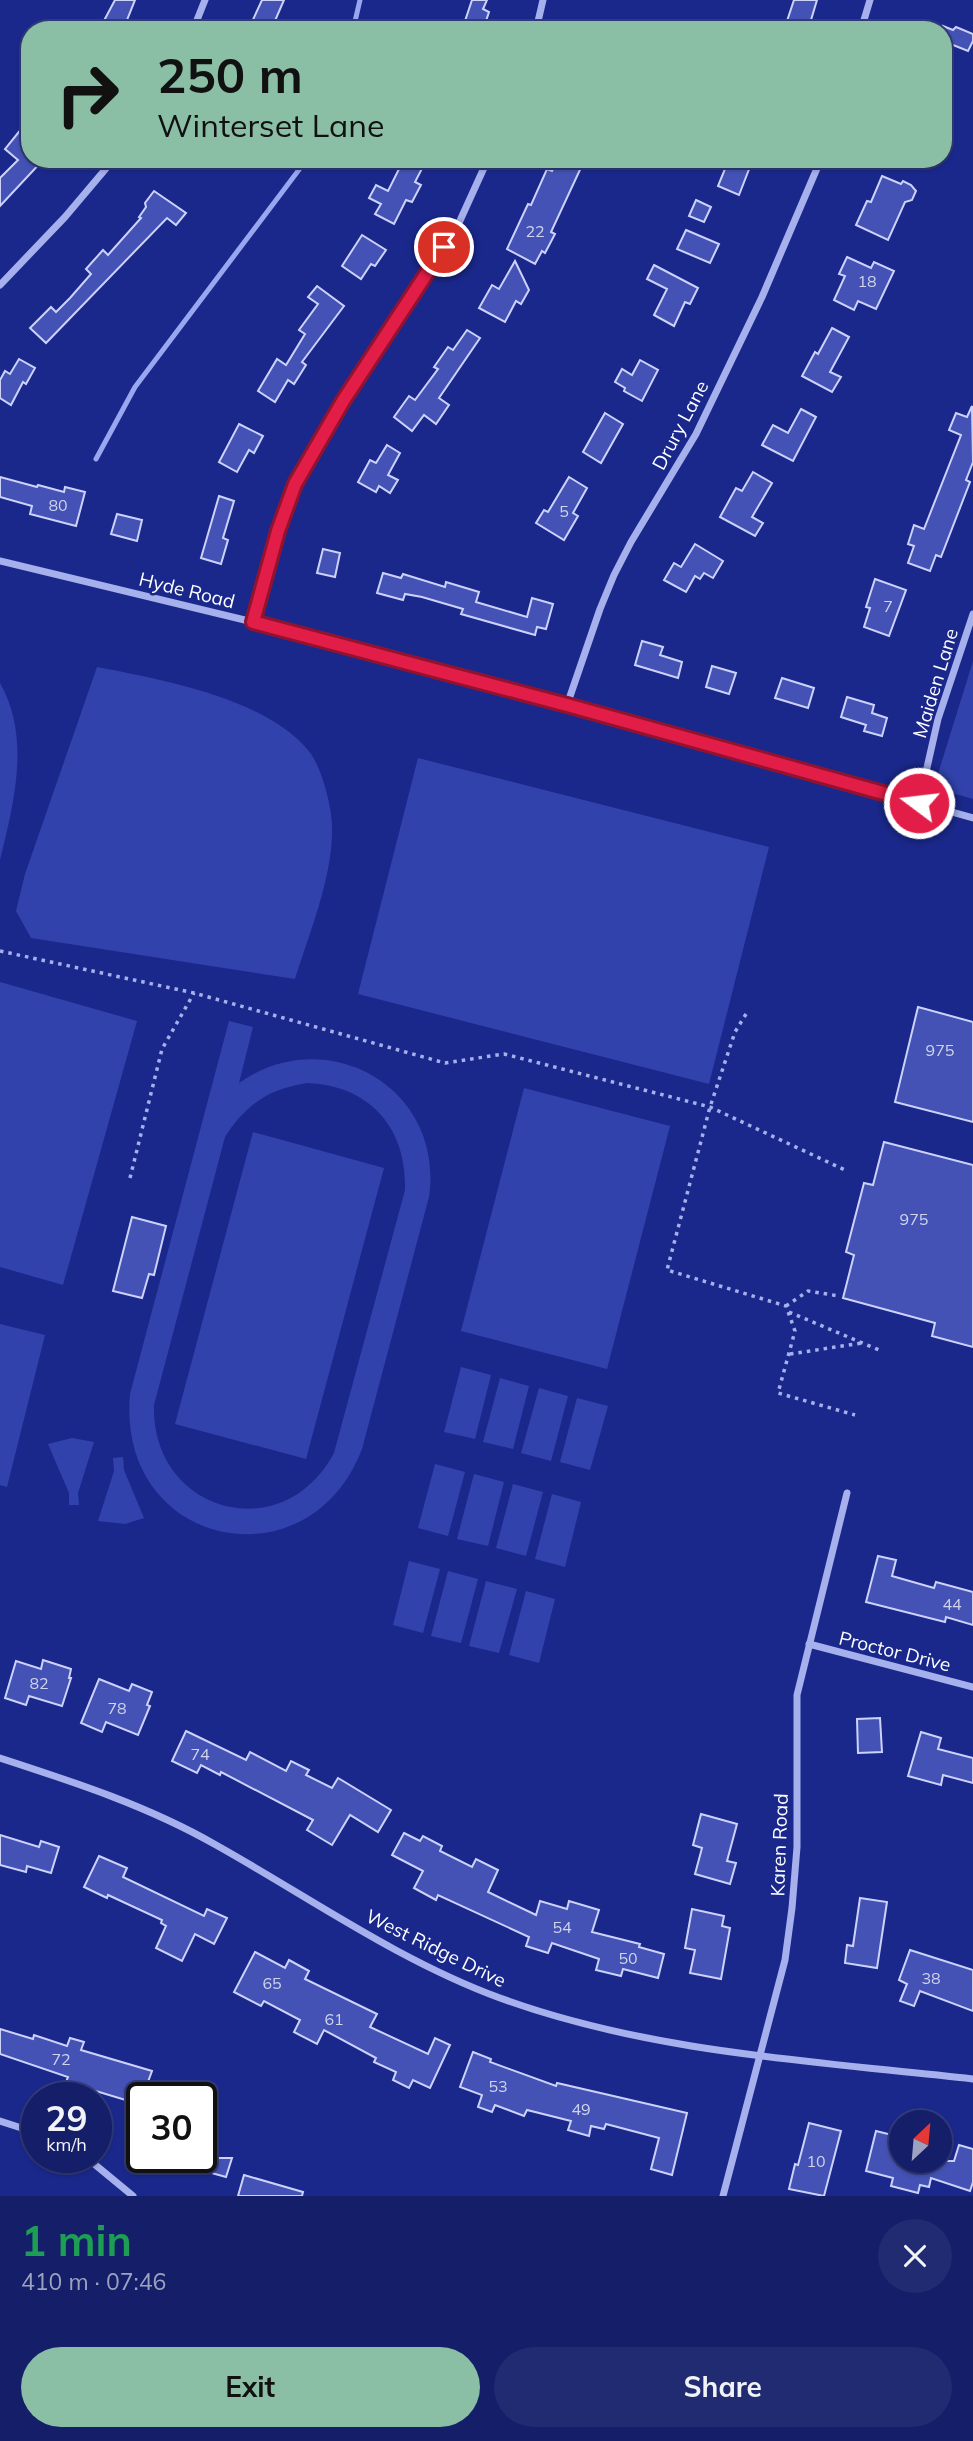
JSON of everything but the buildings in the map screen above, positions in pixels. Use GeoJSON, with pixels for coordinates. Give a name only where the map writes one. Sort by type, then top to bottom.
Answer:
{"type":"FeatureCollection","features":[{"type":"Feature","properties":{"kind":"street"},"geometry":{"type":"LineString","coordinates":[[197,21],[205,0]]}},
{"type":"Feature","properties":{"kind":"street"},"geometry":{"type":"LineString","coordinates":[[539,21],[543,0]]}},
{"type":"Feature","properties":{"kind":"street"},"geometry":{"type":"LineString","coordinates":[[864,21],[870,0]]}},
{"type":"Feature","properties":{"kind":"street"},"geometry":{"type":"LineString","coordinates":[[0,285],[74,208],[107,168]]}},
{"type":"Feature","properties":{"kind":"street"},"geometry":{"type":"LineString","coordinates":[[253,622],[278,531],[295,484],[343,401],[458,225],[484,168]]}},
{"type":"Feature","properties":{"kind":"street","name":"Drury Lane"},"geometry":{"type":"LineString","coordinates":[[567,705],[614,575],[696,434],[762,297],[817,168]]}},
{"type":"Feature","properties":{"kind":"street","name":"Hyde Road"},"geometry":{"type":"LineString","coordinates":[[0,561],[253,622],[567,705],[973,818]]}},
{"type":"Feature","properties":{"kind":"street","name":"Maiden Lane"},"geometry":{"type":"LineString","coordinates":[[919,803],[938,719],[973,614]]}},
{"type":"Feature","properties":{"kind":"street","name":"Karen Road"},"geometry":{"type":"LineString","coordinates":[[723,2196],[785,1960],[797,1847],[796,1713],[801,1676],[847,1493]]}},
{"type":"Feature","properties":{"kind":"street","name":"Proctor Drive"},"geometry":{"type":"LineString","coordinates":[[809,1644],[973,1687]]}},
{"type":"Feature","properties":{"kind":"street","name":"West Ridge Drive"},"geometry":{"type":"LineString","coordinates":[[0,1758],[103,1792],[159,1816],[214,1843],[359,1929],[435,1970],[498,1997],[580,2024],[654,2041],[973,2079]]}},
{"type":"Feature","properties":{"kind":"street"},"geometry":{"type":"LineString","coordinates":[[0,2121],[21,2128]]}},
{"type":"Feature","properties":{"kind":"street"},"geometry":{"type":"LineString","coordinates":[[106,2173],[134,2196]]}},
{"type":"Feature","properties":{"kind":"path"},"geometry":{"type":"LineString","coordinates":[[0,951],[194,993],[445,1063],[504,1054],[710,1107],[845,1170]]}},
{"type":"Feature","properties":{"kind":"path"},"geometry":{"type":"LineString","coordinates":[[130,1178],[162,1049],[194,993]]}},
{"type":"Feature","properties":{"kind":"path"},"geometry":{"type":"LineString","coordinates":[[746,1014],[735,1032],[710,1107],[667,1270],[786,1306],[795,1331],[778,1393],[855,1415]]}},
{"type":"Feature","properties":{"kind":"path"},"geometry":{"type":"LineString","coordinates":[[786,1306],[808,1290],[839,1296]]}},
{"type":"Feature","properties":{"kind":"path"},"geometry":{"type":"LineString","coordinates":[[789,1312],[879,1350]]}},
{"type":"Feature","properties":{"kind":"path"},"geometry":{"type":"LineString","coordinates":[[790,1354],[864,1343]]}},
{"type":"Feature","properties":{"kind":"shaded area"},"geometry":{"type":"Polygon","coordinates":[[[973,661],[973,799],[938,789],[937,777],[973,661]]]}},
{"type":"Feature","properties":{"kind":"shaded area"},"geometry":{"type":"Polygon","coordinates":[[[97,667],[180,685],[238,704],[265,716],[288,731],[312,756],[321,774],[330,806],[332,843],[320,902],[295,979],[31,938],[16,911],[25,874],[97,667]]]}},
{"type":"Feature","properties":{"kind":"shaded area"},"geometry":{"type":"Polygon","coordinates":[[[0,683],[15,725],[17,770],[0,860],[0,683]]]}},
{"type":"Feature","properties":{"kind":"shaded area"},"geometry":{"type":"Polygon","coordinates":[[[418,758],[769,847],[709,1084],[358,994],[418,758]]]}},
{"type":"Feature","properties":{"kind":"shaded area"},"geometry":{"type":"Polygon","coordinates":[[[0,982],[137,1021],[63,1285],[0,1267],[0,982]]]}},
{"type":"Feature","properties":{"kind":"shaded area"},"geometry":{"type":"Polygon","coordinates":[[[229,1021],[253,1027],[239,1083],[273,1066],[308,1059],[342,1063],[373,1076],[399,1097],[418,1124],[429,1158],[429,1197],[362,1449],[336,1493],[301,1521],[262,1533],[221,1531],[183,1516],[153,1487],[134,1446],[130,1394],[229,1021]],[[308,1083],[270,1094],[250,1107],[225,1137],[154,1405],[159,1442],[174,1472],[196,1493],[224,1506],[254,1508],[284,1501],[312,1483],[334,1453],[405,1190],[404,1168],[392,1130],[366,1102],[350,1092],[308,1083]]]}},
{"type":"Feature","properties":{"kind":"shaded area"},"geometry":{"type":"Polygon","coordinates":[[[524,1088],[670,1126],[607,1369],[461,1331],[524,1088]]]}},
{"type":"Feature","properties":{"kind":"shaded area"},"geometry":{"type":"Polygon","coordinates":[[[253,1132],[384,1168],[306,1459],[175,1424],[253,1132]]]}},
{"type":"Feature","properties":{"kind":"shaded area"},"geometry":{"type":"Polygon","coordinates":[[[0,1324],[45,1335],[7,1487],[0,1485],[0,1324]]]}},
{"type":"Feature","properties":{"kind":"shaded area"},"geometry":{"type":"Polygon","coordinates":[[[461,1367],[491,1375],[475,1439],[444,1432],[461,1367]]]}},
{"type":"Feature","properties":{"kind":"shaded area"},"geometry":{"type":"Polygon","coordinates":[[[500,1378],[529,1386],[513,1449],[483,1442],[500,1378]]]}},
{"type":"Feature","properties":{"kind":"shaded area"},"geometry":{"type":"Polygon","coordinates":[[[539,1388],[568,1396],[551,1461],[521,1453],[539,1388]]]}},
{"type":"Feature","properties":{"kind":"shaded area"},"geometry":{"type":"Polygon","coordinates":[[[577,1398],[608,1406],[590,1470],[560,1462],[577,1398]]]}},
{"type":"Feature","properties":{"kind":"shaded area"},"geometry":{"type":"Polygon","coordinates":[[[72,1438],[94,1442],[78,1493],[79,1505],[69,1505],[69,1493],[48,1444],[72,1438]]]}},
{"type":"Feature","properties":{"kind":"shaded area"},"geometry":{"type":"Polygon","coordinates":[[[123,1457],[124,1470],[144,1518],[125,1524],[98,1521],[114,1471],[113,1458],[123,1457]]]}},
{"type":"Feature","properties":{"kind":"shaded area"},"geometry":{"type":"Polygon","coordinates":[[[435,1464],[465,1472],[448,1536],[418,1528],[435,1464]]]}},
{"type":"Feature","properties":{"kind":"shaded area"},"geometry":{"type":"Polygon","coordinates":[[[474,1474],[504,1482],[488,1546],[457,1539],[474,1474]]]}},
{"type":"Feature","properties":{"kind":"shaded area"},"geometry":{"type":"Polygon","coordinates":[[[513,1484],[543,1492],[526,1556],[496,1548],[513,1484]]]}},
{"type":"Feature","properties":{"kind":"shaded area"},"geometry":{"type":"Polygon","coordinates":[[[552,1494],[581,1502],[565,1567],[535,1559],[552,1494]]]}},
{"type":"Feature","properties":{"kind":"shaded area"},"geometry":{"type":"Polygon","coordinates":[[[409,1561],[440,1569],[423,1633],[393,1625],[409,1561]]]}},
{"type":"Feature","properties":{"kind":"shaded area"},"geometry":{"type":"Polygon","coordinates":[[[448,1571],[478,1579],[461,1643],[431,1636],[448,1571]]]}},
{"type":"Feature","properties":{"kind":"shaded area"},"geometry":{"type":"Polygon","coordinates":[[[486,1581],[517,1589],[499,1653],[469,1646],[486,1581]]]}},
{"type":"Feature","properties":{"kind":"shaded area"},"geometry":{"type":"Polygon","coordinates":[[[526,1591],[555,1599],[539,1663],[509,1655],[526,1591]]]}},
{"type":"Feature","properties":{"kind":"waterway"},"geometry":{"type":"LineString","coordinates":[[355,21],[360,0]]}},
{"type":"Feature","properties":{"kind":"waterway"},"geometry":{"type":"LineString","coordinates":[[96,459],[135,387],[300,168]]}},
{"type":"Feature","properties":{"kind":"route"},"geometry":{"type":"LineString","coordinates":[[444,247],[317,442],[295,484],[278,531],[253,622],[567,705],[919,803]]}}]}
